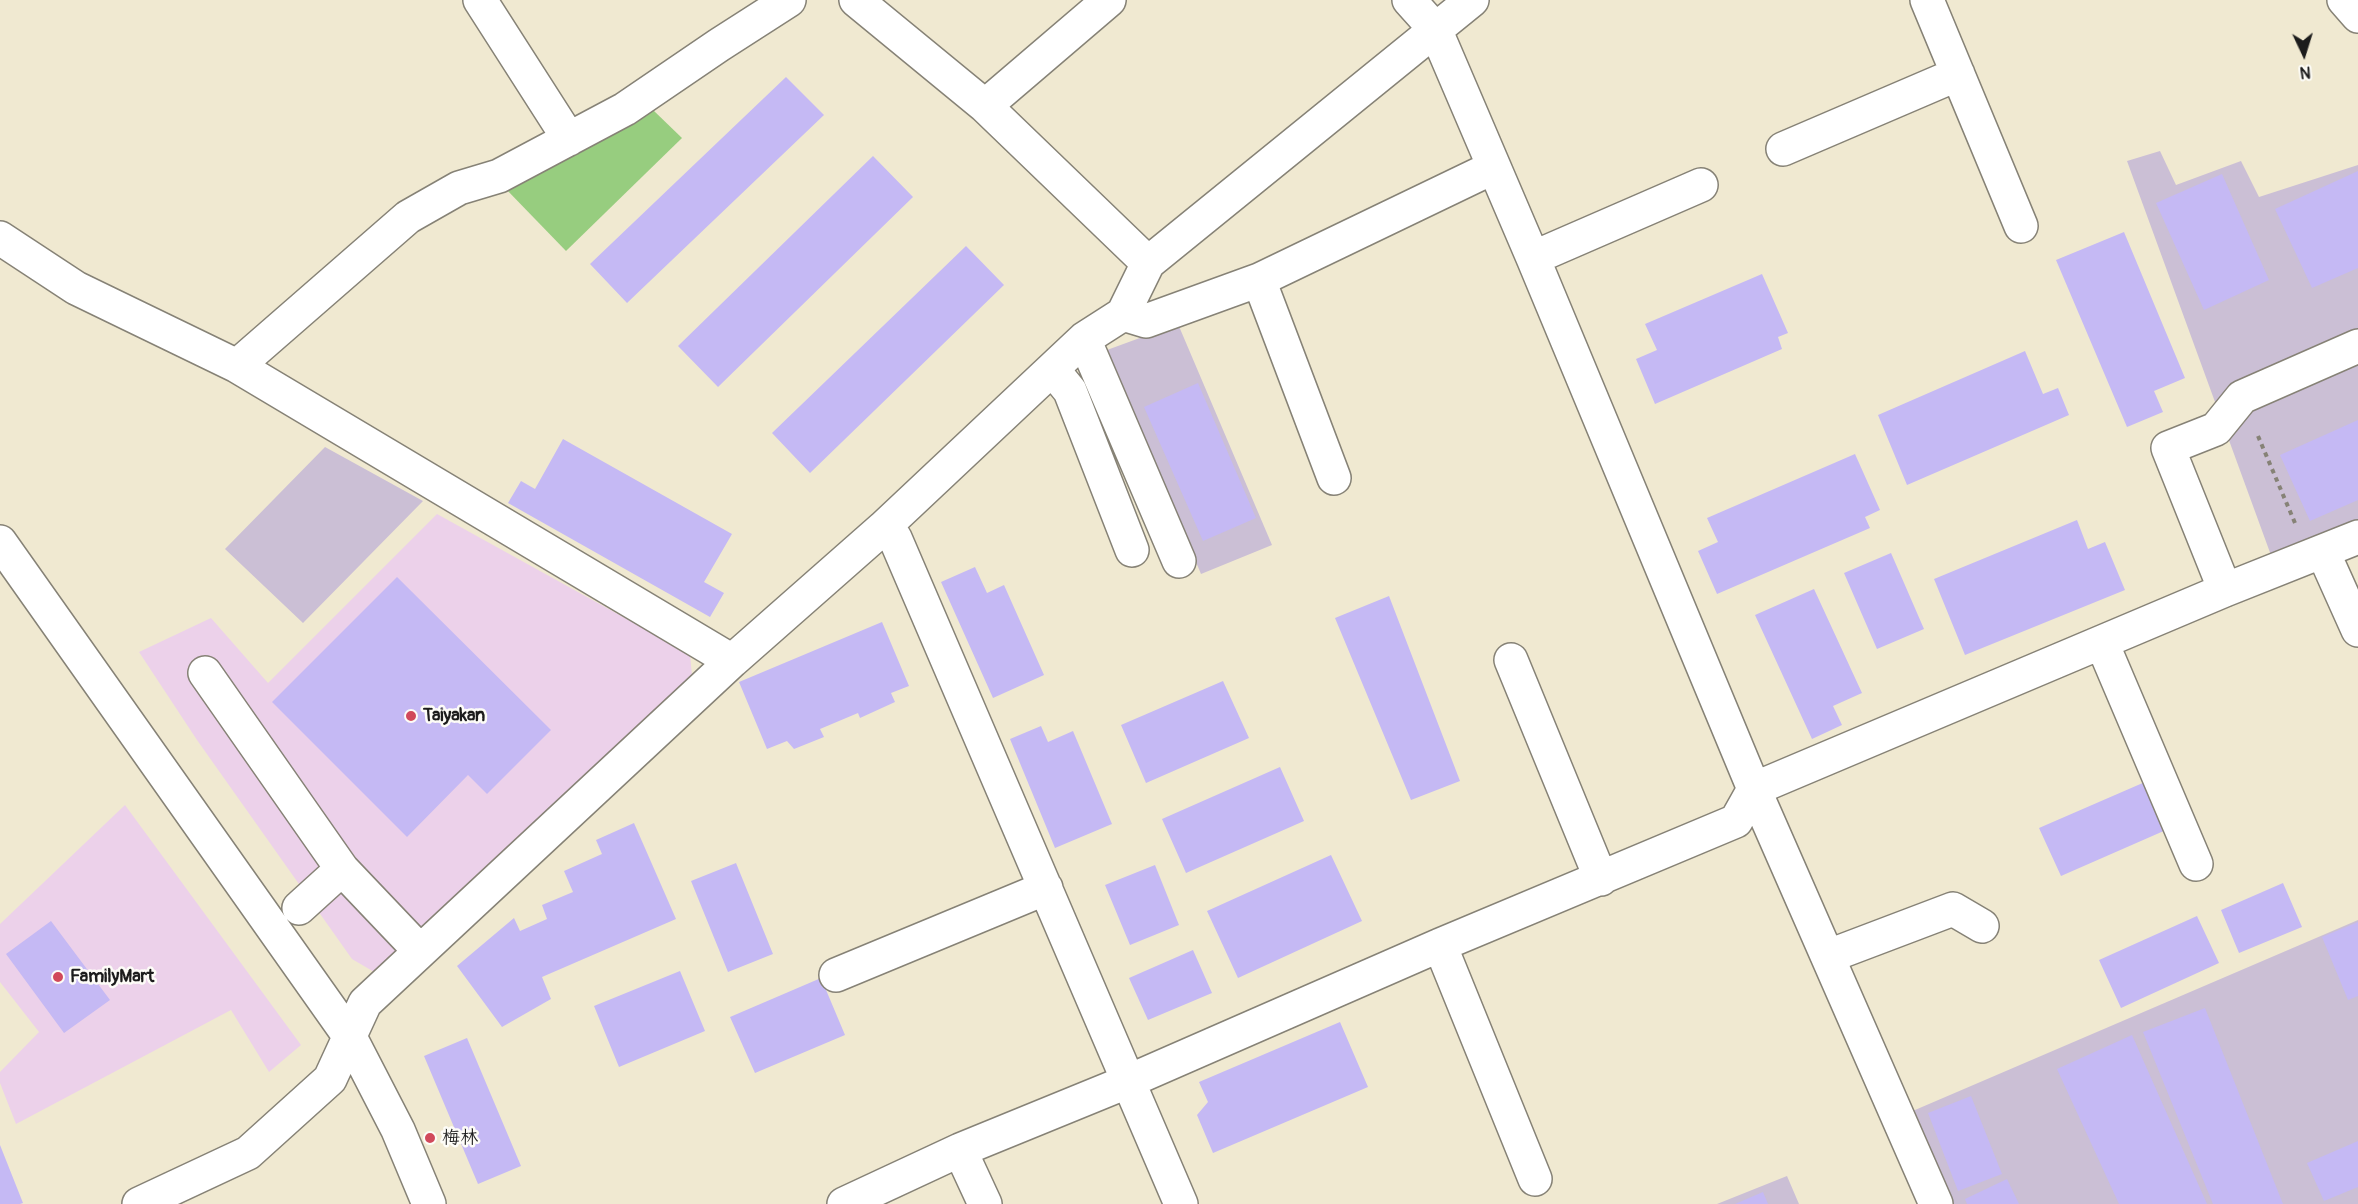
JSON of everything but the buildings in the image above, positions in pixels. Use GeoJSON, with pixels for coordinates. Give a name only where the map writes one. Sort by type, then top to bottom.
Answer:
{"type":"FeatureCollection","features":[{"type":"Feature","properties":{"kind":"street"},"geometry":{"type":"LineString","coordinates":[[480,0],[569,140]]}},
{"type":"Feature","properties":{"kind":"street"},"geometry":{"type":"LineString","coordinates":[[237,366],[408,217],[459,188],[499,176],[625,109],[789,0]]}},
{"type":"Feature","properties":{"kind":"street"},"geometry":{"type":"LineString","coordinates":[[856,0],[985,106],[1148,263]]}},
{"type":"Feature","properties":{"kind":"street"},"geometry":{"type":"LineString","coordinates":[[985,106],[1109,0]]}},
{"type":"Feature","properties":{"kind":"street"},"geometry":{"type":"LineString","coordinates":[[1409,0],[1435,29],[1754,789],[1936,1204]]}},
{"type":"Feature","properties":{"kind":"street"},"geometry":{"type":"LineString","coordinates":[[139,1204],[248,1153],[330,1079],[364,1004],[732,661],[883,528],[1084,339],[1123,314],[1148,263],[1472,0]]}},
{"type":"Feature","properties":{"kind":"street"},"geometry":{"type":"LineString","coordinates":[[1927,0],[2020,226]]}},
{"type":"Feature","properties":{"kind":"street"},"geometry":{"type":"LineString","coordinates":[[2344,0],[2358,16]]}},
{"type":"Feature","properties":{"kind":"street"},"geometry":{"type":"LineString","coordinates":[[1783,149],[1958,74]]}},
{"type":"Feature","properties":{"kind":"street"},"geometry":{"type":"LineString","coordinates":[[1123,314],[1146,321],[1259,280],[1494,167]]}},
{"type":"Feature","properties":{"kind":"street"},"geometry":{"type":"LineString","coordinates":[[1533,258],[1701,185]]}},
{"type":"Feature","properties":{"kind":"street"},"geometry":{"type":"LineString","coordinates":[[0,237],[76,288],[237,366],[732,661]]}},
{"type":"Feature","properties":{"kind":"street"},"geometry":{"type":"LineString","coordinates":[[1259,280],[1334,478]]}},
{"type":"Feature","properties":{"kind":"street"},"geometry":{"type":"LineString","coordinates":[[1084,339],[1179,561]]}},
{"type":"Feature","properties":{"kind":"street"},"geometry":{"type":"LineString","coordinates":[[2225,590],[2168,448],[2216,429],[2234,407],[2358,346]]}},
{"type":"Feature","properties":{"kind":"street"},"geometry":{"type":"LineString","coordinates":[[1053,370],[1070,391],[1132,550]]}},
{"type":"Feature","properties":{"kind":"street"},"geometry":{"type":"LineString","coordinates":[[883,528],[895,538],[1181,1204]]}},
{"type":"Feature","properties":{"kind":"street"},"geometry":{"type":"LineString","coordinates":[[844,1204],[960,1150],[1129,1081],[1440,945],[1736,821],[1754,789],[2225,590],[2358,537]]}},
{"type":"Feature","properties":{"kind":"street"},"geometry":{"type":"LineString","coordinates":[[0,542],[350,1037],[398,1130],[429,1204]]}},
{"type":"Feature","properties":{"kind":"street"},"geometry":{"type":"LineString","coordinates":[[2316,555],[2358,630]]}},
{"type":"Feature","properties":{"kind":"street"},"geometry":{"type":"LineString","coordinates":[[2102,643],[2196,864]]}},
{"type":"Feature","properties":{"kind":"street"},"geometry":{"type":"LineString","coordinates":[[1511,660],[1601,879]]}},
{"type":"Feature","properties":{"kind":"street"},"geometry":{"type":"LineString","coordinates":[[205,673],[342,869],[420,951]]}},
{"type":"Feature","properties":{"kind":"street"},"geometry":{"type":"LineString","coordinates":[[299,908],[342,869]]}},
{"type":"Feature","properties":{"kind":"street"},"geometry":{"type":"LineString","coordinates":[[836,975],[1046,888]]}},
{"type":"Feature","properties":{"kind":"street"},"geometry":{"type":"LineString","coordinates":[[1828,956],[1953,909],[1982,926]]}},
{"type":"Feature","properties":{"kind":"street"},"geometry":{"type":"LineString","coordinates":[[1440,945],[1535,1179]]}},
{"type":"Feature","properties":{"kind":"street"},"geometry":{"type":"LineString","coordinates":[[960,1150],[985,1204]]}},
{"type":"Feature","properties":{"kind":"path"},"geometry":{"type":"LineString","coordinates":[[2234,407],[2316,555]]}},
{"type":"Feature","properties":{"kind":"shaded area"},"geometry":{"type":"Polygon","coordinates":[[[2160,151],[2176,185],[2241,161],[2259,197],[2358,165],[2358,525],[2272,558],[2127,161],[2160,151]]]}},
{"type":"Feature","properties":{"kind":"shaded area"},"geometry":{"type":"Polygon","coordinates":[[[1178,324],[1272,545],[1201,574],[1107,350],[1178,324]]]}},
{"type":"Feature","properties":{"kind":"shaded area"},"geometry":{"type":"Polygon","coordinates":[[[325,447],[423,501],[303,623],[225,549],[325,447]]]}},
{"type":"Feature","properties":{"kind":"shaded area"},"geometry":{"type":"Polygon","coordinates":[[[437,514],[690,654],[692,676],[381,976],[352,959],[197,740],[139,652],[211,618],[268,683],[437,514]]]}},
{"type":"Feature","properties":{"kind":"shaded area"},"geometry":{"type":"Polygon","coordinates":[[[125,805],[301,1045],[269,1072],[231,1010],[16,1124],[0,1083],[0,1072],[39,1032],[0,982],[0,924],[125,805]]]}},
{"type":"Feature","properties":{"kind":"shaded area"},"geometry":{"type":"Polygon","coordinates":[[[2358,920],[2358,1204],[1949,1204],[1908,1113],[2358,920]]]}},
{"type":"Feature","properties":{"kind":"shaded area"},"geometry":{"type":"Polygon","coordinates":[[[1787,1176],[1799,1204],[1717,1204],[1787,1176]]]}},
{"type":"Feature","properties":{"kind":"green space"},"geometry":{"type":"Polygon","coordinates":[[[653,110],[682,138],[566,251],[505,188],[653,110]]]}},
{"type":"Feature","properties":{"kind":"place","name":"Taiyakan"},"geometry":{"type":"Point","coordinates":[411,716]}},
{"type":"Feature","properties":{"kind":"place","name":"FamilyMart"},"geometry":{"type":"Point","coordinates":[58,977]}},
{"type":"Feature","properties":{"kind":"place","name":"梅林"},"geometry":{"type":"Point","coordinates":[430,1138]}}]}
